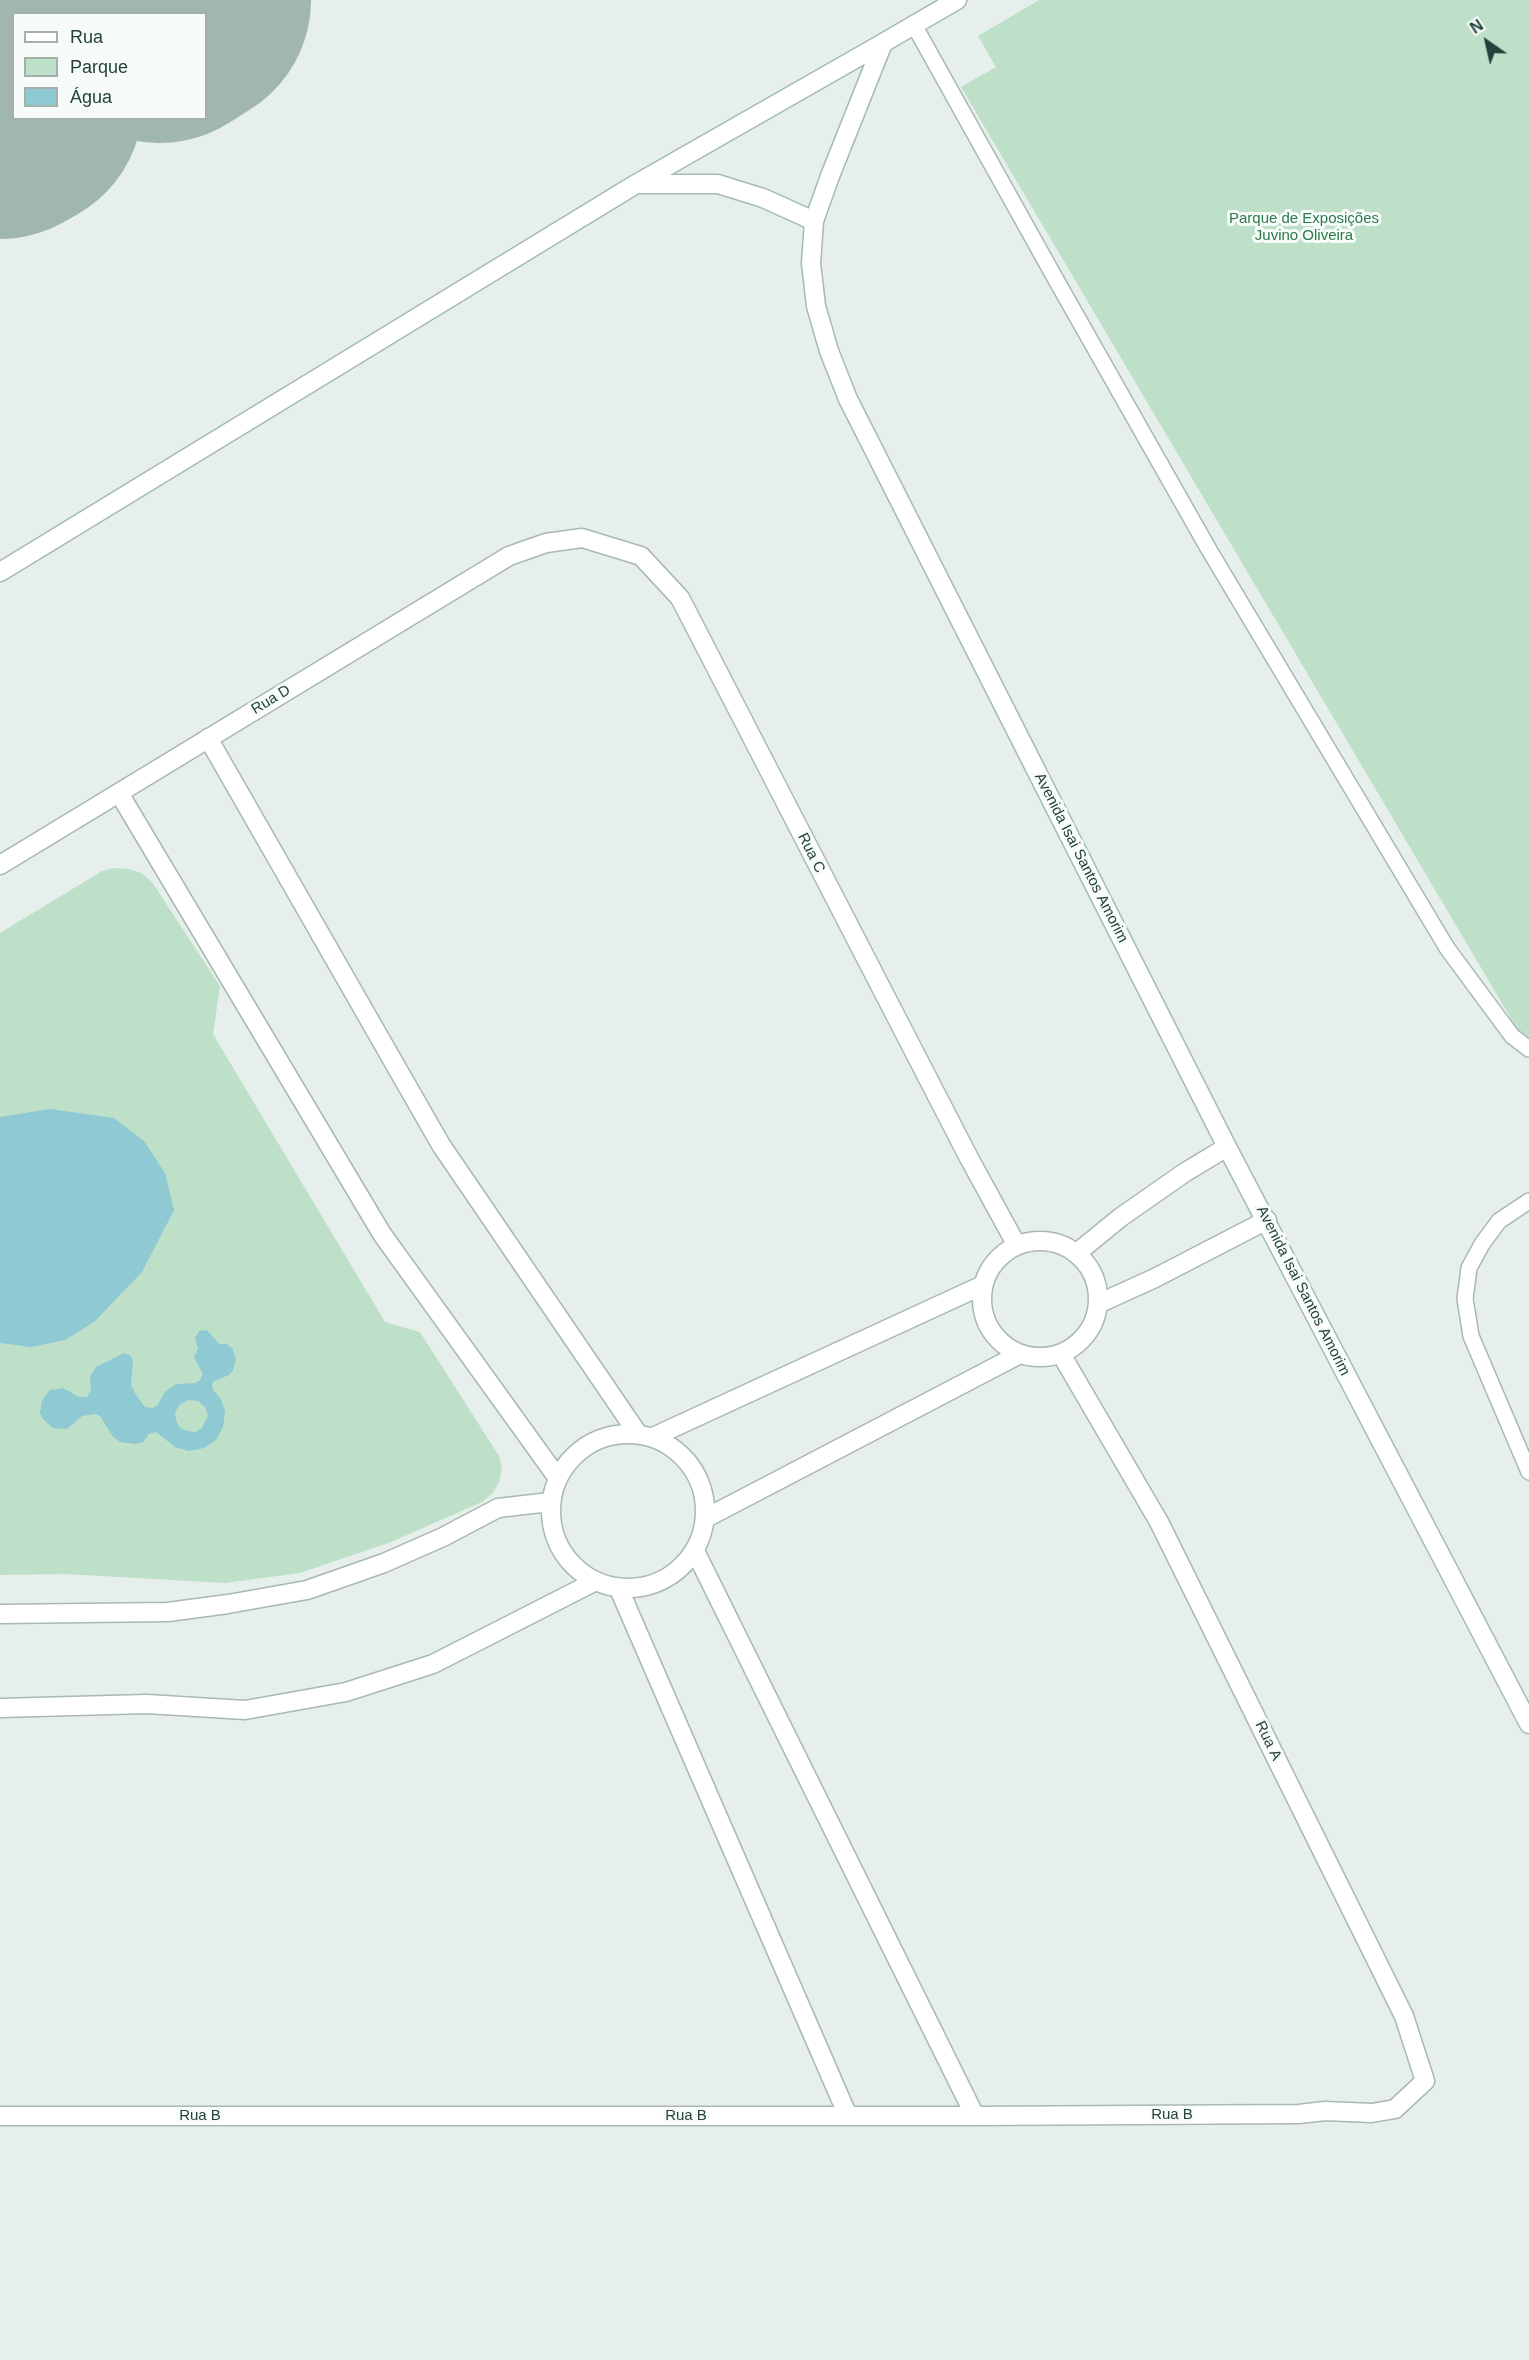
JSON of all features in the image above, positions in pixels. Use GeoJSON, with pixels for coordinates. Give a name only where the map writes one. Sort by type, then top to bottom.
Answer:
{"type":"FeatureCollection","features":[{"type":"Feature","properties":{"kind":"street"},"geometry":{"type":"LineString","coordinates":[[0,572],[636,184],[957,0]]}},
{"type":"Feature","properties":{"kind":"street","name":"Avenida Isai Santos Amorim"},"geometry":{"type":"LineString","coordinates":[[883,43],[814,221],[811,263],[816,306],[829,351],[848,399],[1227,1147],[1529,1724]]}},
{"type":"Feature","properties":{"kind":"street"},"geometry":{"type":"LineString","coordinates":[[636,184],[718,184],[763,198],[814,221]]}},
{"type":"Feature","properties":{"kind":"street","name":"Rua C"},"geometry":{"type":"LineString","coordinates":[[546,543],[582,538],[641,556],[680,598],[958,1138],[1016,1244]]}},
{"type":"Feature","properties":{"kind":"street","name":"Rua D"},"geometry":{"type":"LineString","coordinates":[[0,865],[509,556],[546,543]]}},
{"type":"Feature","properties":{"kind":"street"},"geometry":{"type":"LineString","coordinates":[[208,738],[441,1145],[646,1435],[683,1455],[702,1484],[706,1518],[695,1551],[663,1581],[619,1589],[594,1582],[568,1562],[553,1534],[550,1502],[557,1477],[590,1443],[646,1435],[983,1285]]}},
{"type":"Feature","properties":{"kind":"street"},"geometry":{"type":"LineString","coordinates":[[119,793],[382,1234],[557,1477]]}},
{"type":"Feature","properties":{"kind":"street"},"geometry":{"type":"LineString","coordinates":[[1078,1252],[1121,1217],[1184,1173],[1227,1147]]}},
{"type":"Feature","properties":{"kind":"street"},"geometry":{"type":"LineString","coordinates":[[1100,1303],[1155,1278],[1267,1220]]}},
{"type":"Feature","properties":{"kind":"street"},"geometry":{"type":"LineString","coordinates":[[1048,1240],[1078,1252],[1095,1274],[1100,1303],[1088,1335],[1061,1354],[1040,1358],[1020,1354],[1001,1343],[988,1326],[981,1306],[983,1285],[995,1260],[1016,1244],[1048,1240]]}},
{"type":"Feature","properties":{"kind":"street"},"geometry":{"type":"LineString","coordinates":[[706,1518],[1020,1354]]}},
{"type":"Feature","properties":{"kind":"street","name":"Rua A"},"geometry":{"type":"LineString","coordinates":[[1061,1354],[1159,1522],[1404,2016],[1425,2082],[1395,2109],[1372,2113]]}},
{"type":"Feature","properties":{"kind":"street"},"geometry":{"type":"LineString","coordinates":[[0,1614],[168,1612],[306,1590],[384,1563],[443,1537],[498,1508],[550,1502]]}},
{"type":"Feature","properties":{"kind":"street"},"geometry":{"type":"LineString","coordinates":[[695,1551],[975,2116]]}},
{"type":"Feature","properties":{"kind":"street"},"geometry":{"type":"LineString","coordinates":[[0,1708],[147,1704],[245,1710],[346,1692],[433,1664],[594,1582]]}},
{"type":"Feature","properties":{"kind":"street"},"geometry":{"type":"LineString","coordinates":[[619,1589],[848,2116]]}},
{"type":"Feature","properties":{"kind":"street","name":"Rua B"},"geometry":{"type":"LineString","coordinates":[[0,2116],[975,2116],[1299,2114],[1325,2111],[1372,2113]]}},
{"type":"Feature","properties":{"kind":"lane"},"geometry":{"type":"LineString","coordinates":[[914,25],[1203,537],[1441,938],[1505,1028],[1529,1048]]}},
{"type":"Feature","properties":{"kind":"lane"},"geometry":{"type":"LineString","coordinates":[[1529,1202],[1499,1221],[1482,1244],[1469,1268],[1465,1299],[1471,1336],[1529,1472]]}},
{"type":"Feature","properties":{"kind":"green space","name":"Parque de Exposições Juvino Oliveira"},"geometry":{"type":"Polygon","coordinates":[[[1039,0],[1529,0],[1529,1049],[961,87],[996,67],[978,36],[1039,0]]]}},
{"type":"Feature","properties":{"kind":"green space"},"geometry":{"type":"Polygon","coordinates":[[[115,868],[141,873],[152,882],[220,986],[213,1034],[385,1322],[420,1332],[499,1456],[502,1469],[499,1482],[493,1493],[482,1502],[391,1542],[300,1573],[225,1583],[66,1574],[0,1575],[0,933],[102,871],[115,868]]]}},
{"type":"Feature","properties":{"kind":"water"},"geometry":{"type":"Polygon","coordinates":[[[50,1109],[114,1118],[144,1141],[165,1173],[174,1210],[142,1272],[94,1322],[65,1340],[31,1347],[0,1343],[0,1117],[50,1109]]]}},
{"type":"Feature","properties":{"kind":"water"},"geometry":{"type":"Polygon","coordinates":[[[207,1330],[219,1344],[227,1344],[232,1348],[236,1359],[229,1375],[214,1381],[212,1385],[213,1390],[221,1399],[225,1412],[223,1427],[216,1440],[204,1448],[189,1451],[175,1447],[156,1432],[149,1434],[143,1442],[135,1444],[120,1442],[113,1437],[100,1416],[96,1414],[82,1416],[67,1429],[53,1428],[43,1419],[40,1413],[42,1400],[50,1390],[63,1388],[79,1397],[87,1397],[91,1390],[90,1377],[96,1367],[124,1353],[130,1355],[133,1360],[131,1385],[136,1395],[145,1407],[157,1406],[165,1392],[176,1384],[196,1383],[200,1380],[203,1374],[194,1357],[198,1348],[195,1338],[199,1331],[207,1330]],[[189,1400],[180,1404],[175,1412],[180,1428],[195,1432],[202,1428],[208,1416],[205,1407],[198,1401],[189,1400]]]}},
{"type":"Feature","properties":{"kind":"runway"},"geometry":{"type":"LineString","coordinates":[[163,12],[182,0]]}},
{"type":"Feature","properties":{"kind":"runway"},"geometry":{"type":"LineString","coordinates":[[0,110],[12,103]]}}]}
